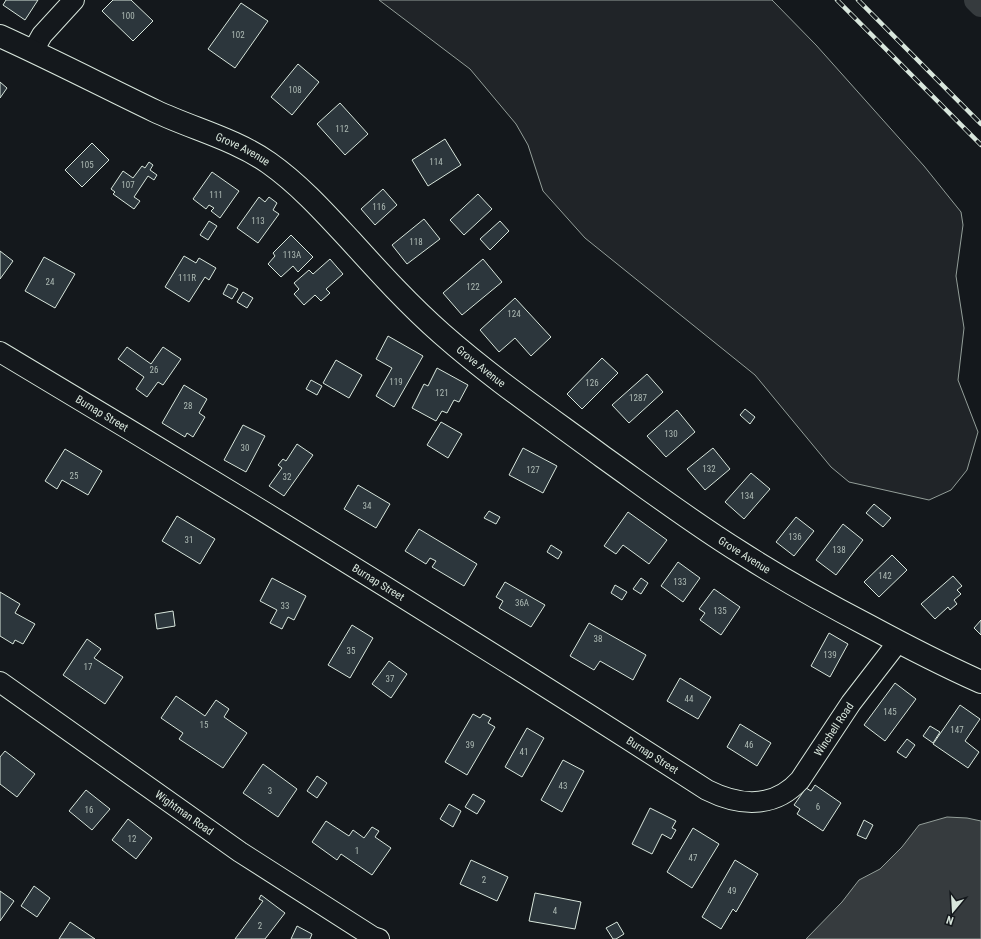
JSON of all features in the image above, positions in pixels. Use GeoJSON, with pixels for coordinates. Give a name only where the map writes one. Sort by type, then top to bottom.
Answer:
{"type":"FeatureCollection","features":[{"type":"Feature","properties":{"kind":"street"},"geometry":{"type":"LineString","coordinates":[[33,51],[42,35],[74,0]]}},
{"type":"Feature","properties":{"kind":"street","name":"Grove Avenue"},"geometry":{"type":"LineString","coordinates":[[0,36],[156,112],[232,142],[258,155],[311,198],[398,293],[459,349],[509,388],[668,503],[738,551],[898,642],[981,682]]}},
{"type":"Feature","properties":{"kind":"street","name":"Burnap Street"},"geometry":{"type":"LineString","coordinates":[[0,352],[198,471],[584,711],[707,790],[735,800],[759,802]]}},
{"type":"Feature","properties":{"kind":"street","name":"Winchell Road"},"geometry":{"type":"LineString","coordinates":[[759,802],[781,795],[790,790],[800,780],[851,703],[898,642]]}},
{"type":"Feature","properties":{"kind":"street","name":"Wightman Road"},"geometry":{"type":"LineString","coordinates":[[0,682],[240,852],[375,938]]}},
{"type":"Feature","properties":{"kind":"shaded area"},"geometry":{"type":"Polygon","coordinates":[[[379,0],[772,0],[816,45],[924,166],[961,212],[963,225],[956,276],[964,328],[958,380],[978,432],[967,470],[951,490],[929,500],[849,482],[831,467],[755,375],[585,238],[543,191],[528,145],[516,124],[470,69],[379,0]]]}},
{"type":"Feature","properties":{"kind":"shaded area"},"geometry":{"type":"Polygon","coordinates":[[[947,817],[967,818],[981,821],[981,939],[806,939],[842,902],[859,880],[880,869],[902,847],[919,825],[947,817]]]}},
{"type":"Feature","properties":{"kind":"building"},"geometry":{"type":"Polygon","coordinates":[[[6,0],[38,0],[25,20],[3,5],[6,0]]]}},
{"type":"Feature","properties":{"kind":"building"},"geometry":{"type":"Polygon","coordinates":[[[113,0],[131,0],[153,21],[133,41],[102,11],[113,0]]]}},
{"type":"Feature","properties":{"kind":"building"},"geometry":{"type":"Polygon","coordinates":[[[241,3],[268,21],[235,68],[208,49],[241,3]]]}},
{"type":"Feature","properties":{"kind":"building"},"geometry":{"type":"Polygon","coordinates":[[[298,64],[319,82],[292,115],[271,97],[298,64]]]}},
{"type":"Feature","properties":{"kind":"building"},"geometry":{"type":"Polygon","coordinates":[[[0,82],[7,88],[0,98],[0,82]]]}},
{"type":"Feature","properties":{"kind":"building"},"geometry":{"type":"Polygon","coordinates":[[[340,103],[368,134],[345,155],[317,124],[340,103]]]}},
{"type":"Feature","properties":{"kind":"building"},"geometry":{"type":"Polygon","coordinates":[[[445,139],[461,165],[428,186],[412,160],[445,139]]]}},
{"type":"Feature","properties":{"kind":"building"},"geometry":{"type":"Polygon","coordinates":[[[92,143],[109,160],[82,187],[65,170],[92,143]]]}},
{"type":"Feature","properties":{"kind":"building"},"geometry":{"type":"Polygon","coordinates":[[[149,162],[153,165],[150,170],[157,175],[154,180],[148,176],[134,197],[140,201],[134,209],[113,194],[115,192],[111,189],[123,171],[133,178],[142,166],[145,168],[149,162]]]}},
{"type":"Feature","properties":{"kind":"building"},"geometry":{"type":"Polygon","coordinates":[[[212,172],[239,191],[220,218],[211,211],[214,208],[209,205],[206,209],[193,199],[212,172]]]}},
{"type":"Feature","properties":{"kind":"building"},"geometry":{"type":"Polygon","coordinates":[[[383,189],[397,205],[375,225],[361,209],[383,189]]]}},
{"type":"Feature","properties":{"kind":"building"},"geometry":{"type":"Polygon","coordinates":[[[478,194],[492,209],[464,235],[450,220],[478,194]]]}},
{"type":"Feature","properties":{"kind":"building"},"geometry":{"type":"Polygon","coordinates":[[[259,197],[265,202],[269,197],[277,203],[273,210],[279,214],[258,243],[237,228],[259,197]]]}},
{"type":"Feature","properties":{"kind":"building"},"geometry":{"type":"Polygon","coordinates":[[[424,219],[440,239],[407,264],[392,245],[424,219]]]}},
{"type":"Feature","properties":{"kind":"building"},"geometry":{"type":"Polygon","coordinates":[[[209,221],[217,226],[208,240],[200,235],[209,221]]]}},
{"type":"Feature","properties":{"kind":"building"},"geometry":{"type":"Polygon","coordinates":[[[500,221],[509,231],[490,250],[480,239],[500,221]]]}},
{"type":"Feature","properties":{"kind":"building"},"geometry":{"type":"Polygon","coordinates":[[[291,235],[313,257],[298,272],[293,266],[281,277],[268,264],[275,256],[273,253],[291,235]]]}},
{"type":"Feature","properties":{"kind":"building"},"geometry":{"type":"Polygon","coordinates":[[[0,251],[13,261],[0,279],[0,251]]]}},
{"type":"Feature","properties":{"kind":"building"},"geometry":{"type":"Polygon","coordinates":[[[184,256],[196,263],[199,258],[216,268],[209,280],[205,277],[189,302],[165,287],[184,256]]]}},
{"type":"Feature","properties":{"kind":"building"},"geometry":{"type":"Polygon","coordinates":[[[44,257],[75,274],[55,308],[25,291],[44,257]]]}},
{"type":"Feature","properties":{"kind":"building"},"geometry":{"type":"Polygon","coordinates":[[[330,259],[343,274],[326,289],[330,293],[321,301],[315,295],[304,305],[294,294],[299,289],[294,283],[309,270],[313,274],[330,259]]]}},
{"type":"Feature","properties":{"kind":"building"},"geometry":{"type":"Polygon","coordinates":[[[483,259],[502,282],[462,315],[443,293],[483,259]]]}},
{"type":"Feature","properties":{"kind":"building"},"geometry":{"type":"Polygon","coordinates":[[[228,284],[238,289],[232,299],[223,294],[228,284]]]}},
{"type":"Feature","properties":{"kind":"building"},"geometry":{"type":"Polygon","coordinates":[[[243,292],[253,298],[247,308],[237,302],[243,292]]]}},
{"type":"Feature","properties":{"kind":"building"},"geometry":{"type":"Polygon","coordinates":[[[515,298],[551,337],[531,356],[515,338],[499,352],[480,330],[515,298]]]}},
{"type":"Feature","properties":{"kind":"building"},"geometry":{"type":"Polygon","coordinates":[[[388,336],[423,356],[394,407],[376,396],[392,368],[376,359],[388,336]]]}},
{"type":"Feature","properties":{"kind":"building"},"geometry":{"type":"Polygon","coordinates":[[[127,347],[151,364],[163,347],[181,359],[163,385],[158,382],[147,397],[136,389],[144,377],[118,359],[127,347]]]}},
{"type":"Feature","properties":{"kind":"building"},"geometry":{"type":"Polygon","coordinates":[[[602,358],[618,373],[582,409],[567,394],[602,358]]]}},
{"type":"Feature","properties":{"kind":"building"},"geometry":{"type":"Polygon","coordinates":[[[336,360],[362,375],[349,398],[323,383],[336,360]]]}},
{"type":"Feature","properties":{"kind":"building"},"geometry":{"type":"Polygon","coordinates":[[[437,368],[468,385],[459,402],[454,400],[447,413],[442,411],[436,421],[412,408],[424,384],[428,386],[437,368]]]}},
{"type":"Feature","properties":{"kind":"building"},"geometry":{"type":"Polygon","coordinates":[[[647,374],[663,392],[629,423],[612,405],[647,374]]]}},
{"type":"Feature","properties":{"kind":"building"},"geometry":{"type":"Polygon","coordinates":[[[311,380],[322,386],[317,395],[306,389],[311,380]]]}},
{"type":"Feature","properties":{"kind":"building"},"geometry":{"type":"Polygon","coordinates":[[[184,385],[207,399],[199,413],[205,417],[193,437],[187,433],[185,437],[162,423],[184,385]]]}},
{"type":"Feature","properties":{"kind":"building"},"geometry":{"type":"Polygon","coordinates":[[[745,409],[755,417],[750,424],[740,415],[745,409]]]}},
{"type":"Feature","properties":{"kind":"building"},"geometry":{"type":"Polygon","coordinates":[[[677,410],[695,432],[666,457],[647,436],[677,410]]]}},
{"type":"Feature","properties":{"kind":"building"},"geometry":{"type":"Polygon","coordinates":[[[441,422],[462,434],[448,458],[427,445],[441,422]]]}},
{"type":"Feature","properties":{"kind":"building"},"geometry":{"type":"Polygon","coordinates":[[[243,425],[265,436],[246,472],[224,460],[243,425]]]}},
{"type":"Feature","properties":{"kind":"building"},"geometry":{"type":"Polygon","coordinates":[[[297,444],[313,455],[284,496],[269,486],[282,468],[278,465],[283,459],[286,461],[297,444]]]}},
{"type":"Feature","properties":{"kind":"building"},"geometry":{"type":"Polygon","coordinates":[[[523,448],[557,466],[543,493],[509,475],[523,448]]]}},
{"type":"Feature","properties":{"kind":"building"},"geometry":{"type":"Polygon","coordinates":[[[713,448],[730,469],[705,490],[687,469],[713,448]]]}},
{"type":"Feature","properties":{"kind":"building"},"geometry":{"type":"Polygon","coordinates":[[[65,449],[102,471],[88,495],[62,480],[57,489],[45,481],[65,449]]]}},
{"type":"Feature","properties":{"kind":"building"},"geometry":{"type":"Polygon","coordinates":[[[751,473],[770,489],[744,519],[725,502],[751,473]]]}},
{"type":"Feature","properties":{"kind":"building"},"geometry":{"type":"Polygon","coordinates":[[[358,485],[390,504],[376,528],[344,509],[358,485]]]}},
{"type":"Feature","properties":{"kind":"building"},"geometry":{"type":"Polygon","coordinates":[[[874,504],[891,518],[883,527],[866,513],[874,504]]]}},
{"type":"Feature","properties":{"kind":"building"},"geometry":{"type":"Polygon","coordinates":[[[489,511],[500,517],[496,524],[484,518],[489,511]]]}},
{"type":"Feature","properties":{"kind":"building"},"geometry":{"type":"Polygon","coordinates":[[[628,512],[667,540],[649,564],[623,545],[616,554],[604,546],[628,512]]]}},
{"type":"Feature","properties":{"kind":"building"},"geometry":{"type":"Polygon","coordinates":[[[177,516],[215,539],[200,564],[162,541],[177,516]]]}},
{"type":"Feature","properties":{"kind":"building"},"geometry":{"type":"Polygon","coordinates":[[[796,517],[814,531],[794,556],[776,542],[796,517]]]}},
{"type":"Feature","properties":{"kind":"building"},"geometry":{"type":"Polygon","coordinates":[[[843,524],[863,540],[836,575],[816,560],[843,524]]]}},
{"type":"Feature","properties":{"kind":"building"},"geometry":{"type":"Polygon","coordinates":[[[419,529],[477,564],[464,586],[432,567],[436,561],[430,558],[426,564],[405,551],[419,529]]]}},
{"type":"Feature","properties":{"kind":"building"},"geometry":{"type":"Polygon","coordinates":[[[551,545],[562,552],[558,559],[547,552],[551,545]]]}},
{"type":"Feature","properties":{"kind":"building"},"geometry":{"type":"Polygon","coordinates":[[[892,555],[907,570],[879,597],[864,582],[892,555]]]}},
{"type":"Feature","properties":{"kind":"building"},"geometry":{"type":"Polygon","coordinates":[[[678,562],[700,578],[683,602],[661,586],[678,562]]]}},
{"type":"Feature","properties":{"kind":"building"},"geometry":{"type":"Polygon","coordinates":[[[953,576],[962,586],[957,590],[961,594],[954,600],[957,604],[950,610],[948,607],[935,619],[921,604],[953,576]]]}},
{"type":"Feature","properties":{"kind":"building"},"geometry":{"type":"Polygon","coordinates":[[[272,578],[306,596],[294,620],[288,617],[282,629],[270,623],[277,610],[260,601],[272,578]]]}},
{"type":"Feature","properties":{"kind":"building"},"geometry":{"type":"Polygon","coordinates":[[[641,578],[648,583],[641,594],[633,589],[641,578]]]}},
{"type":"Feature","properties":{"kind":"building"},"geometry":{"type":"Polygon","coordinates":[[[505,582],[545,605],[531,627],[499,608],[503,601],[496,597],[505,582]]]}},
{"type":"Feature","properties":{"kind":"building"},"geometry":{"type":"Polygon","coordinates":[[[615,585],[627,592],[622,600],[611,593],[615,585]]]}},
{"type":"Feature","properties":{"kind":"building"},"geometry":{"type":"Polygon","coordinates":[[[714,589],[740,607],[721,635],[700,620],[705,613],[699,609],[714,589]]]}},
{"type":"Feature","properties":{"kind":"building"},"geometry":{"type":"Polygon","coordinates":[[[0,592],[20,604],[15,613],[35,624],[23,644],[15,640],[13,644],[0,636],[0,592]]]}},
{"type":"Feature","properties":{"kind":"building"},"geometry":{"type":"Polygon","coordinates":[[[173,611],[175,626],[157,629],[155,614],[173,611]]]}},
{"type":"Feature","properties":{"kind":"building"},"geometry":{"type":"Polygon","coordinates":[[[981,620],[981,635],[974,628],[981,620]]]}},
{"type":"Feature","properties":{"kind":"building"},"geometry":{"type":"Polygon","coordinates":[[[589,623],[646,655],[633,680],[600,661],[594,670],[570,656],[589,623]]]}},
{"type":"Feature","properties":{"kind":"building"},"geometry":{"type":"Polygon","coordinates":[[[352,625],[373,638],[350,678],[328,665],[352,625]]]}},
{"type":"Feature","properties":{"kind":"building"},"geometry":{"type":"Polygon","coordinates":[[[829,633],[848,644],[830,677],[811,666],[829,633]]]}},
{"type":"Feature","properties":{"kind":"building"},"geometry":{"type":"Polygon","coordinates":[[[87,639],[101,649],[94,658],[123,677],[105,704],[63,675],[87,639]]]}},
{"type":"Feature","properties":{"kind":"building"},"geometry":{"type":"Polygon","coordinates":[[[389,661],[407,674],[391,698],[372,684],[389,661]]]}},
{"type":"Feature","properties":{"kind":"building"},"geometry":{"type":"Polygon","coordinates":[[[680,678],[711,697],[698,719],[667,701],[680,678]]]}},
{"type":"Feature","properties":{"kind":"building"},"geometry":{"type":"Polygon","coordinates":[[[895,683],[916,699],[885,741],[864,725],[895,683]]]}},
{"type":"Feature","properties":{"kind":"building"},"geometry":{"type":"Polygon","coordinates":[[[176,696],[205,716],[216,700],[229,709],[224,717],[247,733],[223,768],[179,739],[183,733],[161,718],[176,696]]]}},
{"type":"Feature","properties":{"kind":"building"},"geometry":{"type":"Polygon","coordinates":[[[960,705],[980,719],[965,741],[979,752],[968,768],[933,744],[960,705]]]}},
{"type":"Feature","properties":{"kind":"building"},"geometry":{"type":"Polygon","coordinates":[[[473,714],[480,718],[483,714],[491,718],[488,723],[495,727],[467,775],[445,762],[473,714]]]}},
{"type":"Feature","properties":{"kind":"building"},"geometry":{"type":"Polygon","coordinates":[[[740,724],[771,743],[757,766],[727,747],[740,724]]]}},
{"type":"Feature","properties":{"kind":"building"},"geometry":{"type":"Polygon","coordinates":[[[930,726],[940,732],[933,743],[923,736],[930,726]]]}},
{"type":"Feature","properties":{"kind":"building"},"geometry":{"type":"Polygon","coordinates":[[[527,728],[544,738],[522,777],[505,767],[527,728]]]}},
{"type":"Feature","properties":{"kind":"building"},"geometry":{"type":"Polygon","coordinates":[[[907,739],[915,745],[906,758],[897,752],[907,739]]]}},
{"type":"Feature","properties":{"kind":"building"},"geometry":{"type":"Polygon","coordinates":[[[5,751],[35,774],[17,797],[0,784],[0,757],[5,751]]]}},
{"type":"Feature","properties":{"kind":"building"},"geometry":{"type":"Polygon","coordinates":[[[563,760],[584,771],[562,812],[541,800],[563,760]]]}},
{"type":"Feature","properties":{"kind":"building"},"geometry":{"type":"Polygon","coordinates":[[[263,764],[297,789],[278,817],[243,793],[263,764]]]}},
{"type":"Feature","properties":{"kind":"building"},"geometry":{"type":"Polygon","coordinates":[[[317,776],[327,783],[317,798],[307,791],[317,776]]]}},
{"type":"Feature","properties":{"kind":"building"},"geometry":{"type":"Polygon","coordinates":[[[815,785],[841,803],[823,831],[797,814],[800,809],[794,805],[806,788],[811,791],[815,785]]]}},
{"type":"Feature","properties":{"kind":"building"},"geometry":{"type":"Polygon","coordinates":[[[86,790],[110,809],[92,830],[69,811],[86,790]]]}},
{"type":"Feature","properties":{"kind":"building"},"geometry":{"type":"Polygon","coordinates":[[[473,794],[485,801],[477,814],[465,807],[473,794]]]}},
{"type":"Feature","properties":{"kind":"building"},"geometry":{"type":"Polygon","coordinates":[[[449,804],[461,811],[453,827],[440,819],[449,804]]]}},
{"type":"Feature","properties":{"kind":"building"},"geometry":{"type":"Polygon","coordinates":[[[650,808],[676,821],[672,828],[676,830],[671,839],[662,834],[652,854],[632,844],[650,808]]]}},
{"type":"Feature","properties":{"kind":"building"},"geometry":{"type":"Polygon","coordinates":[[[128,819],[152,838],[136,859],[112,840],[128,819]]]}},
{"type":"Feature","properties":{"kind":"building"},"geometry":{"type":"Polygon","coordinates":[[[864,820],[873,825],[866,839],[857,835],[864,820]]]}},
{"type":"Feature","properties":{"kind":"building"},"geometry":{"type":"Polygon","coordinates":[[[326,821],[349,836],[353,830],[364,838],[372,827],[379,831],[375,837],[391,848],[372,875],[341,854],[337,860],[312,842],[326,821]]]}},
{"type":"Feature","properties":{"kind":"building"},"geometry":{"type":"Polygon","coordinates":[[[693,828],[719,844],[692,888],[667,872],[693,828]]]}},
{"type":"Feature","properties":{"kind":"building"},"geometry":{"type":"Polygon","coordinates":[[[471,860],[508,877],[497,901],[460,884],[471,860]]]}},
{"type":"Feature","properties":{"kind":"building"},"geometry":{"type":"Polygon","coordinates":[[[735,860],[758,874],[736,912],[733,909],[721,929],[702,917],[735,860]]]}},
{"type":"Feature","properties":{"kind":"building"},"geometry":{"type":"Polygon","coordinates":[[[34,886],[50,898],[37,917],[21,906],[34,886]]]}},
{"type":"Feature","properties":{"kind":"building"},"geometry":{"type":"Polygon","coordinates":[[[0,891],[14,901],[0,921],[0,891]]]}},
{"type":"Feature","properties":{"kind":"building"},"geometry":{"type":"Polygon","coordinates":[[[535,893],[581,902],[575,929],[529,921],[535,893]]]}},
{"type":"Feature","properties":{"kind":"building"},"geometry":{"type":"Polygon","coordinates":[[[261,895],[285,913],[265,939],[235,939],[263,901],[259,899],[261,895]]]}},
{"type":"Feature","properties":{"kind":"building"},"geometry":{"type":"Polygon","coordinates":[[[70,922],[95,939],[59,939],[70,922]]]}},
{"type":"Feature","properties":{"kind":"building"},"geometry":{"type":"Polygon","coordinates":[[[617,922],[624,934],[616,939],[613,939],[606,928],[617,922]]]}},
{"type":"Feature","properties":{"kind":"building"},"geometry":{"type":"Polygon","coordinates":[[[297,926],[312,934],[310,939],[291,939],[297,926]]]}},
{"type":"Feature","properties":{"kind":"waterway"},"geometry":{"type":"LineString","coordinates":[[976,0],[981,5]]}},
{"type":"Feature","properties":{"kind":"railway"},"geometry":{"type":"LineString","coordinates":[[837,0],[981,145]]}},
{"type":"Feature","properties":{"kind":"railway"},"geometry":{"type":"LineString","coordinates":[[858,0],[981,124]]}}]}
